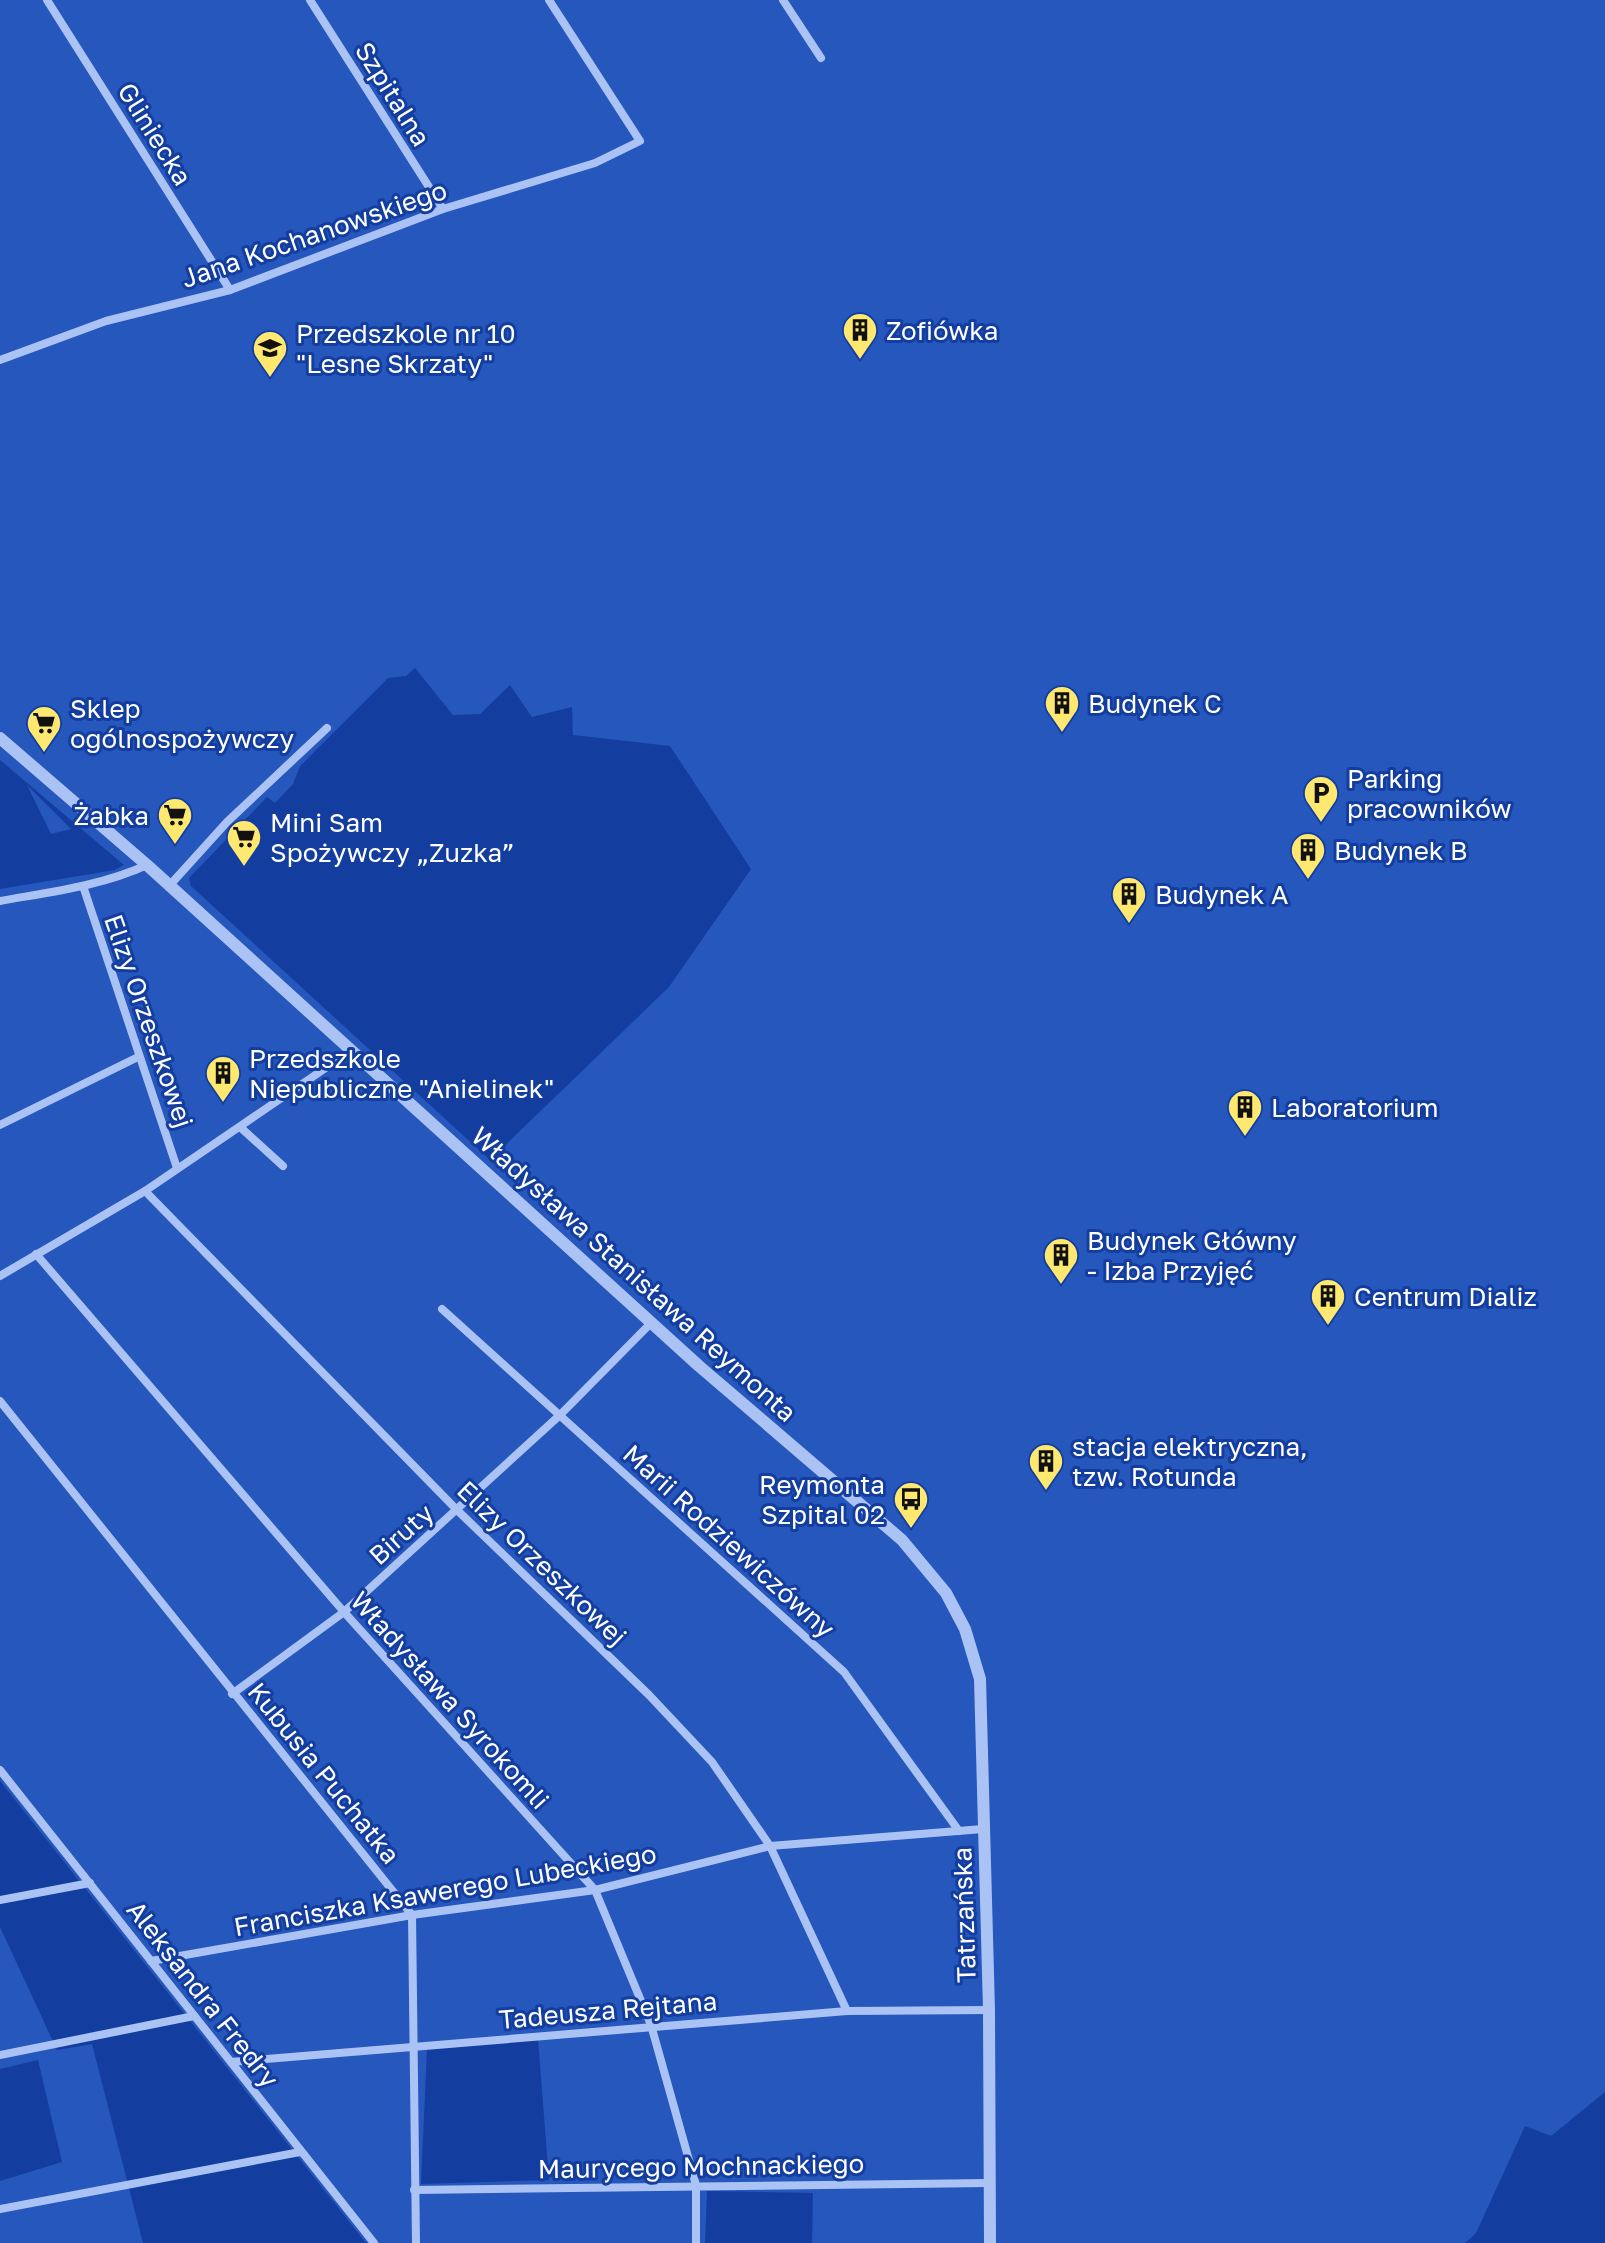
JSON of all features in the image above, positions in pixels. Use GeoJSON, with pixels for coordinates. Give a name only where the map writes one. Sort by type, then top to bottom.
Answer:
{"type":"FeatureCollection","features":[{"type":"Feature","properties":{"kind":"street","name":"Gliniecka"},"geometry":{"type":"LineString","coordinates":[[47,0],[230,290]]}},
{"type":"Feature","properties":{"kind":"street","name":"Szpitalna"},"geometry":{"type":"LineString","coordinates":[[310,0],[443,209]]}},
{"type":"Feature","properties":{"kind":"street","name":"Jana Kochanowskiego"},"geometry":{"type":"LineString","coordinates":[[0,360],[106,321],[230,290],[443,209],[595,163],[640,141],[549,0]]}},
{"type":"Feature","properties":{"kind":"street"},"geometry":{"type":"LineString","coordinates":[[783,0],[821,58]]}},
{"type":"Feature","properties":{"kind":"street"},"geometry":{"type":"LineString","coordinates":[[170,885],[227,822],[327,728]]}},
{"type":"Feature","properties":{"kind":"street","name":"Władysława Stanisława Reymonta"},"geometry":{"type":"LineString","coordinates":[[0,738],[170,885],[652,1322],[902,1540],[946,1593]]}},
{"type":"Feature","properties":{"kind":"street"},"geometry":{"type":"LineString","coordinates":[[0,901],[121,877],[147,865]]}},
{"type":"Feature","properties":{"kind":"street","name":"Elizy Orzeszkowej"},"geometry":{"type":"LineString","coordinates":[[83,886],[177,1168]]}},
{"type":"Feature","properties":{"kind":"street"},"geometry":{"type":"LineString","coordinates":[[0,1276],[145,1191],[352,1050]]}},
{"type":"Feature","properties":{"kind":"street"},"geometry":{"type":"LineString","coordinates":[[0,1125],[138,1057]]}},
{"type":"Feature","properties":{"kind":"street"},"geometry":{"type":"LineString","coordinates":[[240,1127],[283,1166]]}},
{"type":"Feature","properties":{"kind":"street","name":"Elizy Orzeszkowej"},"geometry":{"type":"LineString","coordinates":[[145,1191],[457,1510],[649,1695],[712,1762],[770,1846],[847,2011]]}},
{"type":"Feature","properties":{"kind":"street","name":"Władysława Syrokomli"},"geometry":{"type":"LineString","coordinates":[[36,1254],[344,1612],[595,1890],[651,2025],[696,2185],[696,2243]]}},
{"type":"Feature","properties":{"kind":"street","name":"Marii Rodziewiczówny"},"geometry":{"type":"LineString","coordinates":[[442,1309],[844,1672],[959,1831]]}},
{"type":"Feature","properties":{"kind":"street","name":"Biruty"},"geometry":{"type":"LineString","coordinates":[[232,1694],[344,1612],[560,1415],[652,1322]]}},
{"type":"Feature","properties":{"kind":"street","name":"Kubusia Puchatka"},"geometry":{"type":"LineString","coordinates":[[0,1401],[412,1915]]}},
{"type":"Feature","properties":{"kind":"street","name":"Tatrzańska"},"geometry":{"type":"LineString","coordinates":[[946,1593],[965,1629],[980,1679],[989,2010],[990,2243]]}},
{"type":"Feature","properties":{"kind":"street","name":"Aleksandra Fredry"},"geometry":{"type":"LineString","coordinates":[[0,1770],[374,2243]]}},
{"type":"Feature","properties":{"kind":"street","name":"Franciszka Ksawerego Lubeckiego"},"geometry":{"type":"LineString","coordinates":[[151,1961],[412,1915],[595,1890],[770,1846],[983,1829]]}},
{"type":"Feature","properties":{"kind":"street"},"geometry":{"type":"LineString","coordinates":[[0,1900],[90,1883]]}},
{"type":"Feature","properties":{"kind":"street"},"geometry":{"type":"LineString","coordinates":[[412,1915],[416,2243]]}},
{"type":"Feature","properties":{"kind":"street","name":"Tadeusza Rejtana"},"geometry":{"type":"LineString","coordinates":[[231,2062],[847,2011],[989,2010]]}},
{"type":"Feature","properties":{"kind":"street"},"geometry":{"type":"LineString","coordinates":[[0,2055],[194,2016]]}},
{"type":"Feature","properties":{"kind":"street"},"geometry":{"type":"LineString","coordinates":[[0,2209],[300,2152]]}},
{"type":"Feature","properties":{"kind":"street","name":"Maurycego Mochnackiego"},"geometry":{"type":"LineString","coordinates":[[414,2190],[989,2183]]}},
{"type":"Feature","properties":{"kind":"shaded area"},"geometry":{"type":"Polygon","coordinates":[[[0,0],[1605,0],[1605,2092],[1551,2136],[1525,2126],[1476,2233],[1465,2243],[812,2243],[813,2193],[707,2191],[705,2243],[366,2243],[0,1781],[0,889],[115,870],[124,865],[0,760],[0,0]],[[415,668],[406,676],[388,678],[300,766],[293,784],[275,803],[267,797],[189,878],[191,886],[490,1160],[669,987],[751,869],[670,746],[573,735],[572,707],[532,717],[510,685],[480,714],[453,715],[415,668]],[[538,2039],[427,2050],[421,2184],[549,2180],[538,2039]]]}},
{"type":"Feature","properties":{"kind":"shaded area"},"geometry":{"type":"Polygon","coordinates":[[[27,785],[71,829],[51,834],[27,785]]]}},
{"type":"Feature","properties":{"kind":"shaded area"},"geometry":{"type":"Polygon","coordinates":[[[0,1927],[57,2050],[92,2044],[143,2243],[0,2243],[0,2181],[62,2162],[38,2060],[0,2069],[0,1927]]]}},
{"type":"Feature","properties":{"kind":"place","name":"Zofiówka"},"geometry":{"type":"Point","coordinates":[860,361]}},
{"type":"Feature","properties":{"kind":"place","name":"Przedszkole nr 10 \"Lesne Skrzaty\""},"geometry":{"type":"Point","coordinates":[270,379]}},
{"type":"Feature","properties":{"kind":"place","name":"Budynek C"},"geometry":{"type":"Point","coordinates":[1062,734]}},
{"type":"Feature","properties":{"kind":"place","name":"Sklep ogólnospożywczy"},"geometry":{"type":"Point","coordinates":[44,754]}},
{"type":"Feature","properties":{"kind":"place","name":"Parking pracowników"},"geometry":{"type":"Point","coordinates":[1321,824]}},
{"type":"Feature","properties":{"kind":"place","name":"Żabka"},"geometry":{"type":"Point","coordinates":[175,846]}},
{"type":"Feature","properties":{"kind":"place","name":"Mini Sam Spożywczy „Zuzka”"},"geometry":{"type":"Point","coordinates":[244,868]}},
{"type":"Feature","properties":{"kind":"place","name":"Budynek B"},"geometry":{"type":"Point","coordinates":[1308,881]}},
{"type":"Feature","properties":{"kind":"place","name":"Budynek A"},"geometry":{"type":"Point","coordinates":[1129,925]}},
{"type":"Feature","properties":{"kind":"place","name":"Przedszkole Niepubliczne \"Anielinek\""},"geometry":{"type":"Point","coordinates":[223,1104]}},
{"type":"Feature","properties":{"kind":"place","name":"Laboratorium"},"geometry":{"type":"Point","coordinates":[1245,1138]}},
{"type":"Feature","properties":{"kind":"place","name":"Budynek Główny - Izba Przyjęć"},"geometry":{"type":"Point","coordinates":[1061,1286]}},
{"type":"Feature","properties":{"kind":"place","name":"Centrum Dializ"},"geometry":{"type":"Point","coordinates":[1328,1327]}},
{"type":"Feature","properties":{"kind":"place","name":"stacja elektryczna, tzw. Rotunda"},"geometry":{"type":"Point","coordinates":[1046,1492]}},
{"type":"Feature","properties":{"kind":"place","name":"Reymonta Szpital 02"},"geometry":{"type":"Point","coordinates":[911,1530]}}]}
